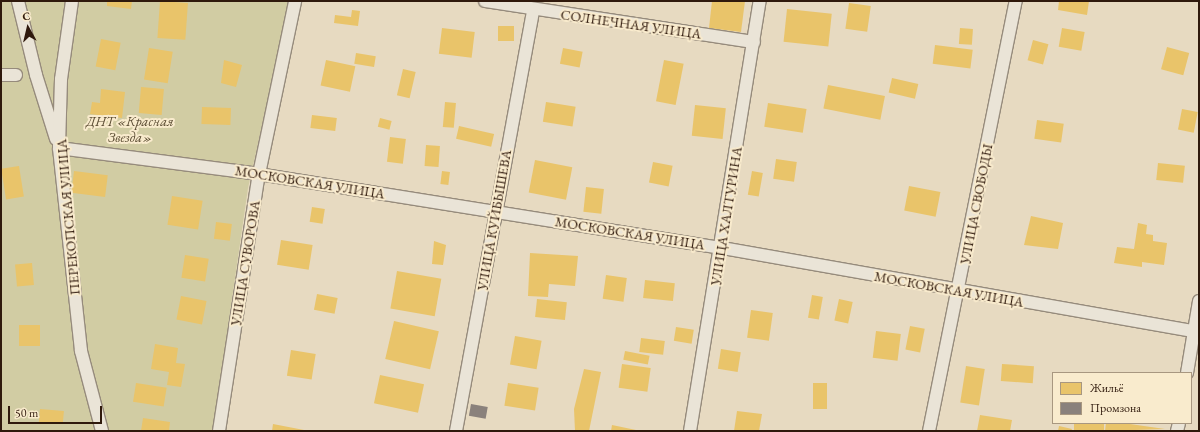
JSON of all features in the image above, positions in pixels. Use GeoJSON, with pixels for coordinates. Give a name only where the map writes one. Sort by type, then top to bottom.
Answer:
{"type":"FeatureCollection","features":[{"type":"Feature","properties":{"kind":"street"},"geometry":{"type":"LineString","coordinates":[[18,1],[36,75],[59,148]]}},
{"type":"Feature","properties":{"kind":"street","name":"ПЕРЕКОПСКАЯ УЛИЦА"},"geometry":{"type":"LineString","coordinates":[[72,1],[61,79],[59,148],[81,351],[102,431]]}},
{"type":"Feature","properties":{"kind":"street","name":"УЛИЦА СУВОРОВА"},"geometry":{"type":"LineString","coordinates":[[219,431],[260,174],[295,1]]}},
{"type":"Feature","properties":{"kind":"street","name":"СОЛНЕЧНАЯ УЛИЦА"},"geometry":{"type":"LineString","coordinates":[[485,1],[533,10],[754,42]]}},
{"type":"Feature","properties":{"kind":"street","name":"УЛИЦА ХАЛТУРИНА"},"geometry":{"type":"LineString","coordinates":[[690,431],[722,248],[760,1]]}},
{"type":"Feature","properties":{"kind":"street","name":"УЛИЦА СВОБОДЫ"},"geometry":{"type":"LineString","coordinates":[[930,431],[1016,1]]}},
{"type":"Feature","properties":{"kind":"street","name":"УЛИЦА КУЙБЫШЕВА"},"geometry":{"type":"LineString","coordinates":[[456,431],[533,10]]}},
{"type":"Feature","properties":{"kind":"street"},"geometry":{"type":"LineString","coordinates":[[1,75],[16,75]]}},
{"type":"Feature","properties":{"kind":"street","name":"МОСКОВСКАЯ УЛИЦА"},"geometry":{"type":"LineString","coordinates":[[59,148],[260,174],[722,248],[1196,332]]}},
{"type":"Feature","properties":{"kind":"street"},"geometry":{"type":"LineString","coordinates":[[1187,372],[1196,332],[1199,301]]}},
{"type":"Feature","properties":{"kind":"green space","name":"ДНТ «Красная Звезда»"},"geometry":{"type":"Polygon","coordinates":[[[1,1],[290,1],[248,188],[213,431],[1,431],[1,1]]]}},
{"type":"Feature","properties":{"kind":"building: Жильё"},"geometry":{"type":"Polygon","coordinates":[[[107,1],[132,1],[131,9],[107,6],[107,1]]]}},
{"type":"Feature","properties":{"kind":"building: Жильё"},"geometry":{"type":"Polygon","coordinates":[[[160,1],[188,3],[185,40],[157,38],[160,1]]]}},
{"type":"Feature","properties":{"kind":"building: Жильё"},"geometry":{"type":"Polygon","coordinates":[[[712,1],[745,1],[741,32],[709,28],[712,1]]]}},
{"type":"Feature","properties":{"kind":"building: Жильё"},"geometry":{"type":"Polygon","coordinates":[[[1059,1],[1089,1],[1087,15],[1058,10],[1059,1]]]}},
{"type":"Feature","properties":{"kind":"building: Жильё"},"geometry":{"type":"Polygon","coordinates":[[[849,3],[871,6],[867,32],[845,29],[849,3]]]}},
{"type":"Feature","properties":{"kind":"building: Жильё"},"geometry":{"type":"Polygon","coordinates":[[[787,9],[832,14],[828,47],[784,42],[787,9]]]}},
{"type":"Feature","properties":{"kind":"building: Жильё"},"geometry":{"type":"Polygon","coordinates":[[[352,10],[360,11],[358,26],[334,23],[335,15],[351,17],[352,10]]]}},
{"type":"Feature","properties":{"kind":"building: Жильё"},"geometry":{"type":"Polygon","coordinates":[[[498,26],[514,26],[514,41],[498,41],[498,26]]]}},
{"type":"Feature","properties":{"kind":"building: Жильё"},"geometry":{"type":"Polygon","coordinates":[[[442,28],[475,32],[472,58],[439,54],[442,28]]]}},
{"type":"Feature","properties":{"kind":"building: Жильё"},"geometry":{"type":"Polygon","coordinates":[[[960,28],[973,29],[972,45],[959,44],[960,28]]]}},
{"type":"Feature","properties":{"kind":"building: Жильё"},"geometry":{"type":"Polygon","coordinates":[[[1062,28],[1085,32],[1081,51],[1059,47],[1062,28]]]}},
{"type":"Feature","properties":{"kind":"building: Жильё"},"geometry":{"type":"Polygon","coordinates":[[[101,39],[121,43],[115,70],[96,66],[101,39]]]}},
{"type":"Feature","properties":{"kind":"building: Жильё"},"geometry":{"type":"Polygon","coordinates":[[[1033,40],[1048,44],[1043,64],[1028,60],[1033,40]]]}},
{"type":"Feature","properties":{"kind":"building: Жильё"},"geometry":{"type":"Polygon","coordinates":[[[935,45],[973,50],[970,68],[933,64],[935,45]]]}},
{"type":"Feature","properties":{"kind":"building: Жильё"},"geometry":{"type":"Polygon","coordinates":[[[1167,47],[1189,53],[1183,75],[1161,69],[1167,47]]]}},
{"type":"Feature","properties":{"kind":"building: Жильё"},"geometry":{"type":"Polygon","coordinates":[[[149,48],[173,52],[168,83],[144,80],[149,48]]]}},
{"type":"Feature","properties":{"kind":"building: Жильё"},"geometry":{"type":"Polygon","coordinates":[[[563,48],[583,52],[580,68],[560,64],[563,48]]]}},
{"type":"Feature","properties":{"kind":"building: Жильё"},"geometry":{"type":"Polygon","coordinates":[[[356,53],[376,56],[374,67],[354,64],[356,53]]]}},
{"type":"Feature","properties":{"kind":"building: Жильё"},"geometry":{"type":"Polygon","coordinates":[[[224,60],[242,65],[236,87],[221,83],[224,60]]]}},
{"type":"Feature","properties":{"kind":"building: Жильё"},"geometry":{"type":"Polygon","coordinates":[[[326,60],[355,66],[350,92],[321,85],[326,60]]]}},
{"type":"Feature","properties":{"kind":"building: Жильё"},"geometry":{"type":"Polygon","coordinates":[[[664,60],[684,64],[676,105],[656,101],[664,60]]]}},
{"type":"Feature","properties":{"kind":"building: Жильё"},"geometry":{"type":"Polygon","coordinates":[[[403,69],[416,72],[410,98],[397,95],[403,69]]]}},
{"type":"Feature","properties":{"kind":"building: Жильё"},"geometry":{"type":"Polygon","coordinates":[[[892,78],[918,84],[915,99],[889,93],[892,78]]]}},
{"type":"Feature","properties":{"kind":"building: Жильё"},"geometry":{"type":"Polygon","coordinates":[[[828,85],[885,96],[880,120],[823,109],[828,85]]]}},
{"type":"Feature","properties":{"kind":"building: Жильё"},"geometry":{"type":"Polygon","coordinates":[[[141,87],[164,89],[162,115],[139,113],[141,87]]]}},
{"type":"Feature","properties":{"kind":"building: Жильё"},"geometry":{"type":"Polygon","coordinates":[[[101,89],[125,92],[122,118],[90,114],[92,102],[100,103],[101,89]]]}},
{"type":"Feature","properties":{"kind":"building: Жильё"},"geometry":{"type":"Polygon","coordinates":[[[445,102],[456,103],[454,128],[443,127],[445,102]]]}},
{"type":"Feature","properties":{"kind":"building: Жильё"},"geometry":{"type":"Polygon","coordinates":[[[546,102],[576,107],[573,126],[543,122],[546,102]]]}},
{"type":"Feature","properties":{"kind":"building: Жильё"},"geometry":{"type":"Polygon","coordinates":[[[768,103],[807,109],[803,133],[764,127],[768,103]]]}},
{"type":"Feature","properties":{"kind":"building: Жильё"},"geometry":{"type":"Polygon","coordinates":[[[695,105],[726,108],[723,139],[692,136],[695,105]]]}},
{"type":"Feature","properties":{"kind":"building: Жильё"},"geometry":{"type":"Polygon","coordinates":[[[202,107],[231,108],[230,125],[201,124],[202,107]]]}},
{"type":"Feature","properties":{"kind":"building: Жильё"},"geometry":{"type":"Polygon","coordinates":[[[1182,109],[1198,112],[1194,133],[1178,130],[1182,109]]]}},
{"type":"Feature","properties":{"kind":"building: Жильё"},"geometry":{"type":"Polygon","coordinates":[[[312,115],[337,118],[335,131],[310,128],[312,115]]]}},
{"type":"Feature","properties":{"kind":"building: Жильё"},"geometry":{"type":"Polygon","coordinates":[[[380,118],[392,121],[389,130],[378,127],[380,118]]]}},
{"type":"Feature","properties":{"kind":"building: Жильё"},"geometry":{"type":"Polygon","coordinates":[[[1037,120],[1064,124],[1061,143],[1034,139],[1037,120]]]}},
{"type":"Feature","properties":{"kind":"building: Жильё"},"geometry":{"type":"Polygon","coordinates":[[[459,126],[494,134],[491,147],[456,139],[459,126]]]}},
{"type":"Feature","properties":{"kind":"building: Жильё"},"geometry":{"type":"Polygon","coordinates":[[[390,137],[406,139],[403,164],[387,162],[390,137]]]}},
{"type":"Feature","properties":{"kind":"building: Жильё"},"geometry":{"type":"Polygon","coordinates":[[[426,145],[440,146],[439,167],[425,166],[426,145]]]}},
{"type":"Feature","properties":{"kind":"building: Жильё"},"geometry":{"type":"Polygon","coordinates":[[[776,159],[797,162],[794,182],[773,179],[776,159]]]}},
{"type":"Feature","properties":{"kind":"building: Жильё"},"geometry":{"type":"Polygon","coordinates":[[[535,160],[572,167],[566,200],[529,192],[535,160]]]}},
{"type":"Feature","properties":{"kind":"building: Жильё"},"geometry":{"type":"Polygon","coordinates":[[[653,162],[673,166],[669,186],[649,183],[653,162]]]}},
{"type":"Feature","properties":{"kind":"building: Жильё"},"geometry":{"type":"Polygon","coordinates":[[[1158,163],[1185,166],[1183,183],[1156,180],[1158,163]]]}},
{"type":"Feature","properties":{"kind":"building: Жильё"},"geometry":{"type":"Polygon","coordinates":[[[19,166],[24,197],[6,199],[1,169],[19,166]]]}},
{"type":"Feature","properties":{"kind":"building: Жильё"},"geometry":{"type":"Polygon","coordinates":[[[74,171],[108,175],[105,197],[71,193],[74,171]]]}},
{"type":"Feature","properties":{"kind":"building: Жильё"},"geometry":{"type":"Polygon","coordinates":[[[442,171],[450,172],[448,185],[440,184],[442,171]]]}},
{"type":"Feature","properties":{"kind":"building: Жильё"},"geometry":{"type":"Polygon","coordinates":[[[752,171],[763,173],[759,197],[748,195],[752,171]]]}},
{"type":"Feature","properties":{"kind":"building: Жильё"},"geometry":{"type":"Polygon","coordinates":[[[909,186],[940,192],[936,217],[904,211],[909,186]]]}},
{"type":"Feature","properties":{"kind":"building: Жильё"},"geometry":{"type":"Polygon","coordinates":[[[586,187],[604,189],[601,214],[583,212],[586,187]]]}},
{"type":"Feature","properties":{"kind":"building: Жильё"},"geometry":{"type":"Polygon","coordinates":[[[172,196],[203,201],[198,229],[167,225],[172,196]]]}},
{"type":"Feature","properties":{"kind":"building: Жильё"},"geometry":{"type":"Polygon","coordinates":[[[312,207],[325,209],[322,224],[310,222],[312,207]]]}},
{"type":"Feature","properties":{"kind":"building: Жильё"},"geometry":{"type":"Polygon","coordinates":[[[1031,216],[1063,223],[1058,249],[1024,245],[1031,216]]]}},
{"type":"Feature","properties":{"kind":"building: Жильё"},"geometry":{"type":"Polygon","coordinates":[[[216,222],[232,224],[230,241],[214,239],[216,222]]]}},
{"type":"Feature","properties":{"kind":"building: Жильё"},"geometry":{"type":"Polygon","coordinates":[[[1138,223],[1147,225],[1146,234],[1153,235],[1153,241],[1167,243],[1164,265],[1142,262],[1142,267],[1114,263],[1117,247],[1134,249],[1138,223]]]}},
{"type":"Feature","properties":{"kind":"building: Жильё"},"geometry":{"type":"Polygon","coordinates":[[[281,240],[313,245],[309,270],[277,265],[281,240]]]}},
{"type":"Feature","properties":{"kind":"building: Жильё"},"geometry":{"type":"Polygon","coordinates":[[[434,241],[446,245],[443,265],[432,264],[434,241]]]}},
{"type":"Feature","properties":{"kind":"building: Жильё"},"geometry":{"type":"Polygon","coordinates":[[[530,253],[578,256],[575,286],[549,284],[548,297],[528,296],[530,253]]]}},
{"type":"Feature","properties":{"kind":"building: Жильё"},"geometry":{"type":"Polygon","coordinates":[[[185,255],[209,259],[205,281],[181,278],[185,255]]]}},
{"type":"Feature","properties":{"kind":"building: Жильё"},"geometry":{"type":"Polygon","coordinates":[[[32,263],[34,285],[17,286],[15,264],[32,263]]]}},
{"type":"Feature","properties":{"kind":"building: Жильё"},"geometry":{"type":"Polygon","coordinates":[[[397,271],[441,279],[435,316],[390,308],[397,271]]]}},
{"type":"Feature","properties":{"kind":"building: Жильё"},"geometry":{"type":"Polygon","coordinates":[[[606,275],[627,278],[623,302],[603,299],[606,275]]]}},
{"type":"Feature","properties":{"kind":"building: Жильё"},"geometry":{"type":"Polygon","coordinates":[[[645,280],[675,283],[673,301],[643,298],[645,280]]]}},
{"type":"Feature","properties":{"kind":"building: Жильё"},"geometry":{"type":"Polygon","coordinates":[[[317,294],[338,298],[335,314],[314,310],[317,294]]]}},
{"type":"Feature","properties":{"kind":"building: Жильё"},"geometry":{"type":"Polygon","coordinates":[[[812,295],[823,297],[819,320],[808,318],[812,295]]]}},
{"type":"Feature","properties":{"kind":"building: Жильё"},"geometry":{"type":"Polygon","coordinates":[[[181,296],[207,301],[202,325],[176,320],[181,296]]]}},
{"type":"Feature","properties":{"kind":"building: Жильё"},"geometry":{"type":"Polygon","coordinates":[[[537,299],[567,302],[565,320],[535,317],[537,299]]]}},
{"type":"Feature","properties":{"kind":"building: Жильё"},"geometry":{"type":"Polygon","coordinates":[[[839,299],[853,302],[848,323],[834,321],[839,299]]]}},
{"type":"Feature","properties":{"kind":"building: Жильё"},"geometry":{"type":"Polygon","coordinates":[[[751,310],[773,313],[769,341],[747,338],[751,310]]]}},
{"type":"Feature","properties":{"kind":"building: Жильё"},"geometry":{"type":"Polygon","coordinates":[[[394,321],[439,331],[430,369],[385,359],[394,321]]]}},
{"type":"Feature","properties":{"kind":"building: Жильё"},"geometry":{"type":"Polygon","coordinates":[[[19,325],[40,325],[40,346],[19,346],[19,325]]]}},
{"type":"Feature","properties":{"kind":"building: Жильё"},"geometry":{"type":"Polygon","coordinates":[[[910,326],[925,329],[920,352],[905,350],[910,326]]]}},
{"type":"Feature","properties":{"kind":"building: Жильё"},"geometry":{"type":"Polygon","coordinates":[[[676,327],[694,330],[692,344],[674,341],[676,327]]]}},
{"type":"Feature","properties":{"kind":"building: Жильё"},"geometry":{"type":"Polygon","coordinates":[[[876,331],[901,334],[898,361],[873,358],[876,331]]]}},
{"type":"Feature","properties":{"kind":"building: Жильё"},"geometry":{"type":"Polygon","coordinates":[[[515,336],[542,341],[537,369],[510,365],[515,336]]]}},
{"type":"Feature","properties":{"kind":"building: Жильё"},"geometry":{"type":"Polygon","coordinates":[[[641,338],[665,341],[663,355],[639,352],[641,338]]]}},
{"type":"Feature","properties":{"kind":"building: Жильё"},"geometry":{"type":"Polygon","coordinates":[[[155,344],[178,348],[176,363],[185,364],[181,387],[167,385],[169,372],[151,369],[155,344]]]}},
{"type":"Feature","properties":{"kind":"building: Жильё"},"geometry":{"type":"Polygon","coordinates":[[[721,349],[741,352],[738,372],[718,369],[721,349]]]}},
{"type":"Feature","properties":{"kind":"building: Жильё"},"geometry":{"type":"Polygon","coordinates":[[[291,350],[316,354],[312,380],[287,376],[291,350]]]}},
{"type":"Feature","properties":{"kind":"building: Жильё"},"geometry":{"type":"Polygon","coordinates":[[[625,351],[650,356],[648,365],[623,360],[625,351]]]}},
{"type":"Feature","properties":{"kind":"building: Жильё"},"geometry":{"type":"Polygon","coordinates":[[[622,364],[651,368],[647,392],[619,388],[622,364]]]}},
{"type":"Feature","properties":{"kind":"building: Жильё"},"geometry":{"type":"Polygon","coordinates":[[[1002,364],[1034,366],[1033,383],[1001,381],[1002,364]]]}},
{"type":"Feature","properties":{"kind":"building: Жильё"},"geometry":{"type":"Polygon","coordinates":[[[966,366],[985,369],[979,406],[960,403],[966,366]]]}},
{"type":"Feature","properties":{"kind":"building: Жильё"},"geometry":{"type":"Polygon","coordinates":[[[584,369],[601,372],[589,431],[575,431],[574,409],[584,369]]]}},
{"type":"Feature","properties":{"kind":"building: Жильё"},"geometry":{"type":"Polygon","coordinates":[[[380,375],[424,384],[418,413],[374,403],[380,375]]]}},
{"type":"Feature","properties":{"kind":"building: Жильё"},"geometry":{"type":"Polygon","coordinates":[[[136,383],[167,388],[164,407],[133,402],[136,383]]]}},
{"type":"Feature","properties":{"kind":"building: Жильё"},"geometry":{"type":"Polygon","coordinates":[[[508,383],[539,388],[535,411],[504,406],[508,383]]]}},
{"type":"Feature","properties":{"kind":"building: Жильё"},"geometry":{"type":"Polygon","coordinates":[[[813,383],[827,383],[827,409],[813,409],[813,383]]]}},
{"type":"Feature","properties":{"kind":"building: Жильё"},"geometry":{"type":"Polygon","coordinates":[[[40,409],[64,411],[63,424],[39,422],[40,409]]]}},
{"type":"Feature","properties":{"kind":"building: Жильё"},"geometry":{"type":"Polygon","coordinates":[[[737,411],[762,414],[759,431],[734,431],[737,411]]]}},
{"type":"Feature","properties":{"kind":"building: Жильё"},"geometry":{"type":"Polygon","coordinates":[[[980,415],[1012,420],[1010,431],[977,431],[980,415]]]}},
{"type":"Feature","properties":{"kind":"building: Жильё"},"geometry":{"type":"Polygon","coordinates":[[[143,418],[170,422],[169,431],[141,431],[143,418]]]}},
{"type":"Feature","properties":{"kind":"building: Жильё"},"geometry":{"type":"Polygon","coordinates":[[[273,424],[304,430],[304,431],[272,431],[273,424]]]}},
{"type":"Feature","properties":{"kind":"building: Жильё"},"geometry":{"type":"Polygon","coordinates":[[[1074,424],[1104,424],[1104,431],[1074,431],[1074,424]]]}},
{"type":"Feature","properties":{"kind":"building: Жильё"},"geometry":{"type":"Polygon","coordinates":[[[1106,424],[1130,424],[1165,429],[1105,431],[1106,424]]]}},
{"type":"Feature","properties":{"kind":"building: Жильё"},"geometry":{"type":"Polygon","coordinates":[[[612,425],[636,430],[636,431],[611,431],[612,425]]]}},
{"type":"Feature","properties":{"kind":"building: Жильё"},"geometry":{"type":"Polygon","coordinates":[[[1059,426],[1072,429],[1071,431],[1058,431],[1059,426]]]}},
{"type":"Feature","properties":{"kind":"building: Промзона"},"geometry":{"type":"Polygon","coordinates":[[[471,404],[488,407],[486,419],[469,416],[471,404]]]}}]}
